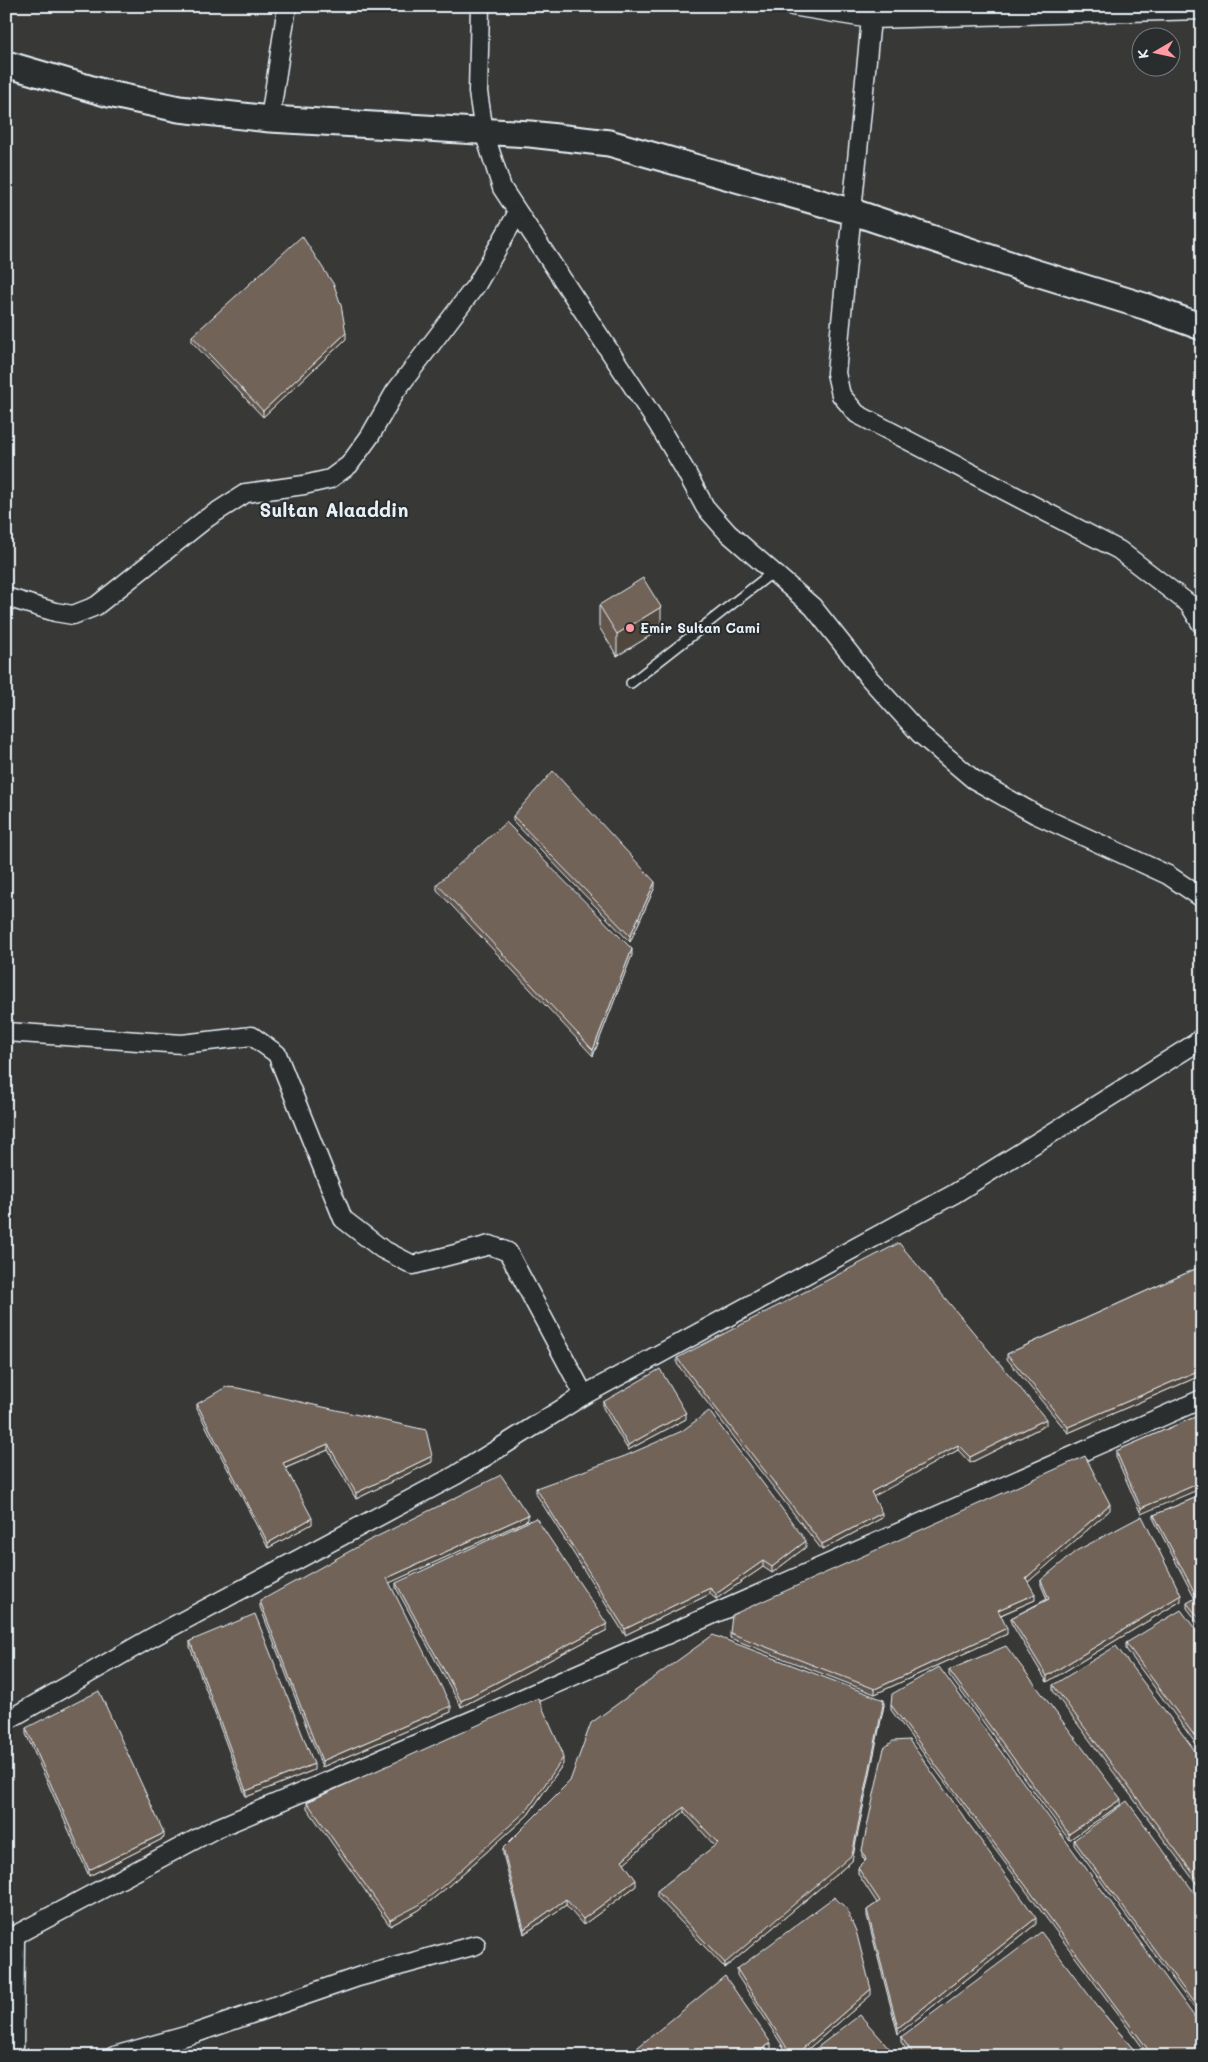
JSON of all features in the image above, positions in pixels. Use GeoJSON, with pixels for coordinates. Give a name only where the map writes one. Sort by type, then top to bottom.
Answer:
{"type":"FeatureCollection","features":[{"type":"Feature","properties":{"kind":"street"},"geometry":{"type":"LineString","coordinates":[[270,120],[287,6]]}},
{"type":"Feature","properties":{"kind":"street"},"geometry":{"type":"LineString","coordinates":[[480,6],[478,92],[484,132],[502,188],[657,423],[705,507],[728,533],[813,607],[870,679],[920,734],[973,779],[1035,814],[1168,875],[1202,898]]}},
{"type":"Feature","properties":{"kind":"street"},"geometry":{"type":"LineString","coordinates":[[792,6],[871,19],[1006,11],[1182,8],[1202,10]]}},
{"type":"Feature","properties":{"kind":"street"},"geometry":{"type":"LineString","coordinates":[[871,19],[836,374],[841,395],[857,414],[1119,550],[1189,604],[1202,625]]}},
{"type":"Feature","properties":{"kind":"street"},"geometry":{"type":"LineString","coordinates":[[6,64],[109,94],[179,109],[270,120],[530,134],[609,143],[853,212],[1030,271],[1147,307],[1202,327]]}},
{"type":"Feature","properties":{"kind":"street"},"geometry":{"type":"LineString","coordinates":[[6,597],[55,612],[73,615],[96,606],[207,518],[246,494],[330,479],[349,465],[370,436],[395,392],[477,284],[518,214]]}},
{"type":"Feature","properties":{"kind":"street"},"geometry":{"type":"LineString","coordinates":[[6,1032],[182,1044],[252,1036],[277,1054],[343,1219],[382,1248],[413,1265],[490,1245],[508,1252],[584,1395]]}},
{"type":"Feature","properties":{"kind":"street"},"geometry":{"type":"LineString","coordinates":[[6,1721],[149,1639],[456,1475],[584,1395],[954,1194],[1196,1043],[1202,1037]]}},
{"type":"Feature","properties":{"kind":"street"},"geometry":{"type":"LineString","coordinates":[[14,2056],[10,1938],[215,1829],[480,1717],[1202,1399]]}},
{"type":"Feature","properties":{"kind":"street"},"geometry":{"type":"LineString","coordinates":[[114,2056],[196,2033],[358,1977],[476,1945]]}},
{"type":"Feature","properties":{"kind":"lane"},"geometry":{"type":"LineString","coordinates":[[631,683],[773,572]]}},
{"type":"Feature","properties":{"kind":"building"},"geometry":{"type":"Polygon","coordinates":[[[302,236],[334,285],[341,305],[346,333],[263,411],[192,336],[302,236]]]}},
{"type":"Feature","properties":{"kind":"building"},"geometry":{"type":"Polygon","coordinates":[[[643,578],[661,607],[617,634],[599,605],[643,578]]]}},
{"type":"Feature","properties":{"kind":"building"},"geometry":{"type":"Polygon","coordinates":[[[553,771],[655,882],[630,936],[513,816],[553,771]]]}},
{"type":"Feature","properties":{"kind":"building"},"geometry":{"type":"Polygon","coordinates":[[[506,822],[632,949],[593,1050],[437,884],[506,822]]]}},
{"type":"Feature","properties":{"kind":"building"},"geometry":{"type":"Polygon","coordinates":[[[899,1243],[1046,1419],[970,1457],[958,1445],[871,1492],[882,1513],[822,1544],[677,1358],[899,1243]]]}},
{"type":"Feature","properties":{"kind":"building"},"geometry":{"type":"Polygon","coordinates":[[[1202,1266],[1202,1369],[1068,1427],[1007,1354],[1202,1266]]]}},
{"type":"Feature","properties":{"kind":"building"},"geometry":{"type":"Polygon","coordinates":[[[660,1369],[686,1413],[628,1445],[603,1402],[660,1369]]]}},
{"type":"Feature","properties":{"kind":"building"},"geometry":{"type":"Polygon","coordinates":[[[226,1387],[238,1388],[426,1430],[432,1456],[356,1493],[328,1444],[283,1463],[312,1518],[268,1543],[197,1404],[226,1387]]]}},
{"type":"Feature","properties":{"kind":"building"},"geometry":{"type":"Polygon","coordinates":[[[709,1411],[806,1541],[772,1567],[763,1561],[716,1594],[710,1588],[625,1629],[536,1488],[625,1456],[682,1431],[709,1411]]]}},
{"type":"Feature","properties":{"kind":"building"},"geometry":{"type":"Polygon","coordinates":[[[1202,1414],[1202,1482],[1141,1508],[1116,1451],[1202,1414]]]}},
{"type":"Feature","properties":{"kind":"building"},"geometry":{"type":"Polygon","coordinates":[[[1085,1456],[1110,1504],[1026,1578],[1035,1594],[998,1610],[1007,1628],[875,1689],[730,1633],[732,1615],[1085,1456]]]}},
{"type":"Feature","properties":{"kind":"building"},"geometry":{"type":"Polygon","coordinates":[[[501,1475],[528,1515],[387,1578],[451,1706],[322,1761],[260,1601],[368,1541],[501,1475]]]}},
{"type":"Feature","properties":{"kind":"building"},"geometry":{"type":"Polygon","coordinates":[[[1202,1495],[1202,1622],[1187,1603],[1197,1597],[1154,1515],[1202,1495]]]}},
{"type":"Feature","properties":{"kind":"building"},"geometry":{"type":"Polygon","coordinates":[[[1142,1516],[1181,1595],[1047,1676],[1011,1618],[1049,1599],[1041,1580],[1076,1551],[1142,1516]]]}},
{"type":"Feature","properties":{"kind":"building"},"geometry":{"type":"Polygon","coordinates":[[[536,1518],[607,1624],[461,1701],[396,1583],[536,1518]]]}},
{"type":"Feature","properties":{"kind":"building"},"geometry":{"type":"Polygon","coordinates":[[[1181,1610],[1202,1638],[1202,1746],[1126,1643],[1181,1610]]]}},
{"type":"Feature","properties":{"kind":"building"},"geometry":{"type":"Polygon","coordinates":[[[255,1614],[314,1764],[246,1791],[190,1641],[255,1614]]]}},
{"type":"Feature","properties":{"kind":"building"},"geometry":{"type":"Polygon","coordinates":[[[713,1635],[884,1700],[852,1855],[725,1963],[657,1891],[718,1843],[684,1807],[622,1860],[636,1880],[583,1919],[566,1899],[524,1929],[503,1848],[570,1781],[591,1723],[713,1635]]]}},
{"type":"Feature","properties":{"kind":"building"},"geometry":{"type":"Polygon","coordinates":[[[1006,1646],[1121,1799],[1069,1834],[949,1670],[1006,1646]]]}},
{"type":"Feature","properties":{"kind":"building"},"geometry":{"type":"Polygon","coordinates":[[[1116,1646],[1202,1760],[1202,1885],[1053,1685],[1116,1646]]]}},
{"type":"Feature","properties":{"kind":"building"},"geometry":{"type":"Polygon","coordinates":[[[939,1667],[1202,2027],[1202,2049],[1192,2056],[1153,2056],[891,1705],[892,1694],[939,1667]]]}},
{"type":"Feature","properties":{"kind":"building"},"geometry":{"type":"Polygon","coordinates":[[[99,1691],[164,1833],[89,1870],[26,1728],[99,1691]]]}},
{"type":"Feature","properties":{"kind":"building"},"geometry":{"type":"Polygon","coordinates":[[[538,1698],[561,1749],[563,1758],[528,1809],[444,1885],[419,1905],[390,1920],[307,1802],[538,1698]]]}},
{"type":"Feature","properties":{"kind":"building"},"geometry":{"type":"Polygon","coordinates":[[[909,1740],[1036,1918],[898,2028],[867,1910],[880,1901],[858,1868],[866,1860],[862,1850],[884,1748],[893,1741],[909,1740]]]}},
{"type":"Feature","properties":{"kind":"building"},"geometry":{"type":"Polygon","coordinates":[[[1127,1801],[1202,1903],[1202,2014],[1074,1840],[1127,1801]]]}},
{"type":"Feature","properties":{"kind":"building"},"geometry":{"type":"Polygon","coordinates":[[[834,1897],[846,1908],[856,1931],[871,1989],[792,2056],[737,1969],[834,1897]]]}},
{"type":"Feature","properties":{"kind":"building"},"geometry":{"type":"Polygon","coordinates":[[[1041,1932],[1098,2007],[1139,2056],[915,2056],[901,2037],[1041,1932]]]}},
{"type":"Feature","properties":{"kind":"building"},"geometry":{"type":"Polygon","coordinates":[[[725,1976],[771,2043],[752,2056],[627,2056],[725,1976]]]}},
{"type":"Feature","properties":{"kind":"building"},"geometry":{"type":"Polygon","coordinates":[[[860,2015],[891,2050],[883,2056],[806,2056],[860,2015]]]}},
{"type":"Feature","properties":{"kind":"building"},"geometry":{"type":"Polygon","coordinates":[[[776,2052],[779,2056],[771,2056],[776,2052]]]}},
{"type":"Feature","properties":{"kind":"place","name":"Emir Sultan Cami"},"geometry":{"type":"Point","coordinates":[630,628]}},
{"type":"Feature","properties":{"kind":"district","name":"Sultan Alaaddin"},"geometry":{"type":"Point","coordinates":[334,510]}}]}
